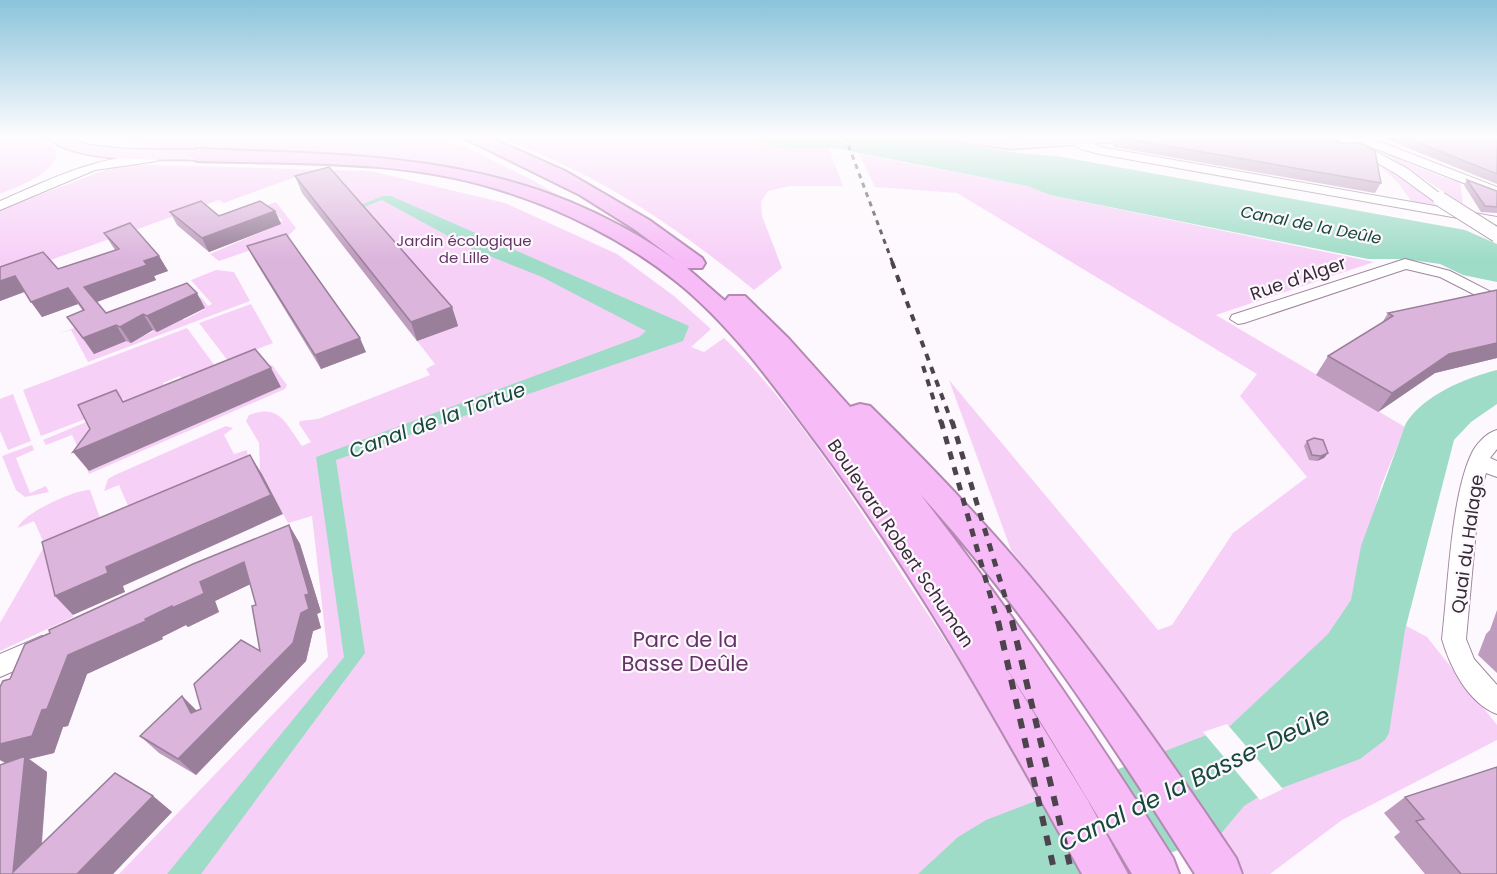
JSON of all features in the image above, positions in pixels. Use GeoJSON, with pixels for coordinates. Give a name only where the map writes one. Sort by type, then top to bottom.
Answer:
{"type":"FeatureCollection","features":[{"type":"Feature","properties":{"kind":"highway","name":"Boulevard Robert Schuman"},"geometry":{"type":"LineString","coordinates":[[469,177],[531,194],[571,212],[674,269],[708,298],[750,342],[852,467],[947,609],[1044,764],[1106,874]]}},
{"type":"Feature","properties":{"kind":"highway","name":"Boulevard Robert Schuman"},"geometry":{"type":"LineString","coordinates":[[562,177],[592,192],[662,238],[719,284],[795,361],[874,456],[965,576],[1087,759],[1157,874]]}},
{"type":"Feature","properties":{"kind":"highway"},"geometry":{"type":"LineString","coordinates":[[719,284],[742,299],[781,334],[962,519],[1051,629],[1215,866]]}},
{"type":"Feature","properties":{"kind":"street"},"geometry":{"type":"LineString","coordinates":[[0,205],[50,177]]}},
{"type":"Feature","properties":{"kind":"street"},"geometry":{"type":"LineString","coordinates":[[0,205],[59,177]]}},
{"type":"Feature","properties":{"kind":"street"},"geometry":{"type":"LineString","coordinates":[[1249,177],[1497,221]]}},
{"type":"Feature","properties":{"kind":"street"},"geometry":{"type":"LineString","coordinates":[[1410,177],[1497,235]]}},
{"type":"Feature","properties":{"kind":"street"},"geometry":{"type":"LineString","coordinates":[[1458,177],[1497,192]]}},
{"type":"Feature","properties":{"kind":"street","name":"Rue d'Alger"},"geometry":{"type":"LineString","coordinates":[[1238,318],[1405,264],[1445,274],[1497,301]]}},
{"type":"Feature","properties":{"kind":"street","name":"Quai du Halage"},"geometry":{"type":"LineString","coordinates":[[1497,437],[1484,450],[1488,466],[1469,497],[1454,639],[1458,658],[1472,677],[1497,702]]}},
{"type":"Feature","properties":{"kind":"street"},"geometry":{"type":"LineString","coordinates":[[0,666],[65,636]]}},
{"type":"Feature","properties":{"kind":"green space"},"geometry":{"type":"Polygon","coordinates":[[[0,177],[37,177],[16,187],[0,194],[0,177]]]}},
{"type":"Feature","properties":{"kind":"green space"},"geometry":{"type":"Polygon","coordinates":[[[87,177],[295,177],[224,203],[219,200],[0,278],[0,210],[87,177]]]}},
{"type":"Feature","properties":{"kind":"green space","name":"Parc de la Basse Deûle"},"geometry":{"type":"Polygon","coordinates":[[[326,177],[395,177],[505,203],[617,254],[674,296],[711,329],[691,347],[704,352],[724,338],[775,393],[821,453],[976,688],[1093,874],[119,874],[328,657],[312,516],[288,523],[260,471],[259,443],[246,421],[249,415],[260,412],[275,414],[286,423],[302,446],[311,442],[299,424],[300,421],[318,419],[430,375],[426,369],[435,364],[417,341],[457,326],[335,184],[326,177]]]}},
{"type":"Feature","properties":{"kind":"green space"},"geometry":{"type":"Polygon","coordinates":[[[491,177],[526,177],[584,211],[535,192],[491,177]]]}},
{"type":"Feature","properties":{"kind":"green space"},"geometry":{"type":"Polygon","coordinates":[[[588,177],[840,177],[843,186],[790,186],[768,191],[761,202],[762,216],[782,268],[754,290],[663,221],[588,177]]]}},
{"type":"Feature","properties":{"kind":"green space"},"geometry":{"type":"Polygon","coordinates":[[[870,177],[979,177],[1027,186],[1050,195],[1374,262],[1216,315],[1405,427],[1381,486],[1352,597],[1427,637],[1497,725],[1497,740],[1342,820],[1270,874],[1245,874],[1083,642],[1011,550],[949,380],[1158,630],[1172,625],[1233,533],[1307,477],[1240,396],[1257,374],[957,193],[875,187],[870,177]]]}},
{"type":"Feature","properties":{"kind":"green space"},"geometry":{"type":"Polygon","coordinates":[[[1391,177],[1399,177],[1444,207],[1412,202],[1391,177]]]}},
{"type":"Feature","properties":{"kind":"green space"},"geometry":{"type":"Polygon","coordinates":[[[1421,177],[1442,177],[1460,181],[1463,204],[1421,177]]]}},
{"type":"Feature","properties":{"kind":"green space"},"geometry":{"type":"Polygon","coordinates":[[[276,202],[296,228],[286,238],[219,261],[210,254],[280,224],[278,222],[283,220],[278,217],[273,219],[251,211],[276,202]]]}},
{"type":"Feature","properties":{"kind":"green space"},"geometry":{"type":"Polygon","coordinates":[[[216,270],[234,272],[250,301],[88,362],[71,330],[58,334],[93,321],[133,341],[205,309],[196,299],[201,297],[208,306],[212,304],[191,280],[216,270]]]}},
{"type":"Feature","properties":{"kind":"green space"},"geometry":{"type":"Polygon","coordinates":[[[251,304],[273,343],[228,361],[199,323],[251,304]]]}},
{"type":"Feature","properties":{"kind":"green space"},"geometry":{"type":"Polygon","coordinates":[[[187,328],[215,366],[183,380],[180,376],[163,383],[165,387],[125,403],[123,398],[95,409],[96,415],[41,436],[23,390],[187,328]]]}},
{"type":"Feature","properties":{"kind":"green space"},"geometry":{"type":"Polygon","coordinates":[[[272,365],[287,385],[285,389],[89,474],[84,462],[91,470],[280,387],[264,366],[272,365]]]}},
{"type":"Feature","properties":{"kind":"green space"},"geometry":{"type":"Polygon","coordinates":[[[13,394],[31,441],[8,450],[0,431],[0,399],[13,394]]]}},
{"type":"Feature","properties":{"kind":"green space"},"geometry":{"type":"Polygon","coordinates":[[[91,420],[105,448],[83,458],[72,435],[46,445],[43,440],[91,420]]]}},
{"type":"Feature","properties":{"kind":"green space"},"geometry":{"type":"Polygon","coordinates":[[[226,426],[233,428],[224,435],[234,454],[247,450],[248,458],[130,510],[119,485],[104,491],[108,479],[115,475],[226,426]]]}},
{"type":"Feature","properties":{"kind":"green space"},"geometry":{"type":"Polygon","coordinates":[[[32,445],[34,450],[16,458],[30,493],[46,486],[49,492],[25,497],[16,490],[2,456],[32,445]]]}},
{"type":"Feature","properties":{"kind":"green space"},"geometry":{"type":"Polygon","coordinates":[[[90,490],[108,540],[69,597],[73,617],[0,651],[0,623],[45,545],[34,521],[18,528],[21,522],[50,503],[90,490]]]}},
{"type":"Feature","properties":{"kind":"water","name":"Canal de la Deûle"},"geometry":{"type":"Polygon","coordinates":[[[980,177],[1172,177],[1465,230],[1497,244],[1497,282],[1463,275],[1440,264],[1404,259],[1368,259],[1050,195],[1027,186],[980,177]]]}},
{"type":"Feature","properties":{"kind":"water","name":"Canal de la Tortue"},"geometry":{"type":"Polygon","coordinates":[[[383,196],[391,196],[689,326],[683,341],[336,460],[365,653],[201,874],[167,874],[344,657],[316,457],[639,337],[646,331],[542,277],[472,249],[382,200],[358,209],[356,207],[383,196]]]}},
{"type":"Feature","properties":{"kind":"water","name":"Canal de la Basse-Deûle"},"geometry":{"type":"Polygon","coordinates":[[[1497,370],[1497,404],[1471,422],[1454,440],[1405,630],[1389,733],[1385,740],[1360,759],[1260,796],[1244,806],[1219,836],[1109,874],[918,874],[958,837],[986,820],[1230,726],[1328,634],[1351,600],[1361,546],[1406,423],[1423,404],[1446,389],[1497,370]]]}},
{"type":"Feature","properties":{"kind":"pier"},"geometry":{"type":"Polygon","coordinates":[[[1227,724],[1283,789],[1260,800],[1203,732],[1227,724]]]}},
{"type":"Feature","properties":{"kind":"building"},"geometry":{"type":"Polygon","coordinates":[[[296,177],[338,177],[452,307],[411,322],[296,177]]]}},
{"type":"Feature","properties":{"kind":"building"},"geometry":{"type":"Polygon","coordinates":[[[1345,177],[1380,177],[1381,183],[1345,177]]]}},
{"type":"Feature","properties":{"kind":"building"},"geometry":{"type":"Polygon","coordinates":[[[1467,180],[1497,191],[1497,207],[1485,206],[1467,180]]]}},
{"type":"Feature","properties":{"kind":"building"},"geometry":{"type":"Polygon","coordinates":[[[201,201],[219,216],[260,201],[275,211],[202,238],[170,212],[201,201]]]}},
{"type":"Feature","properties":{"kind":"building"},"geometry":{"type":"Polygon","coordinates":[[[130,223],[159,256],[144,261],[147,265],[84,287],[106,313],[187,283],[197,293],[147,316],[143,314],[120,327],[116,325],[83,338],[67,317],[84,310],[68,288],[31,302],[15,276],[0,281],[0,267],[43,252],[58,269],[119,249],[104,233],[130,223]]]}},
{"type":"Feature","properties":{"kind":"building"},"geometry":{"type":"Polygon","coordinates":[[[286,234],[360,338],[315,355],[247,246],[286,234]]]}},
{"type":"Feature","properties":{"kind":"building"},"geometry":{"type":"Polygon","coordinates":[[[1497,290],[1497,343],[1449,354],[1392,393],[1328,356],[1393,316],[1388,313],[1497,290]]]}},
{"type":"Feature","properties":{"kind":"building"},"geometry":{"type":"Polygon","coordinates":[[[255,349],[271,368],[73,452],[90,429],[78,405],[116,390],[123,402],[255,349]]]}},
{"type":"Feature","properties":{"kind":"building"},"geometry":{"type":"Polygon","coordinates":[[[1314,438],[1323,440],[1328,453],[1321,456],[1312,455],[1307,441],[1314,438]]]}},
{"type":"Feature","properties":{"kind":"building"},"geometry":{"type":"Polygon","coordinates":[[[250,455],[271,495],[106,567],[108,573],[55,596],[42,542],[250,455]]]}},
{"type":"Feature","properties":{"kind":"building"},"geometry":{"type":"Polygon","coordinates":[[[289,525],[309,594],[305,595],[309,609],[301,613],[293,643],[178,759],[140,736],[182,696],[191,713],[201,709],[194,684],[241,640],[260,651],[252,606],[256,605],[244,562],[200,582],[204,593],[201,595],[172,608],[172,606],[145,619],[146,621],[68,655],[47,709],[42,710],[32,736],[0,744],[0,687],[3,681],[10,679],[25,644],[50,633],[49,630],[193,564],[289,525]]]}},
{"type":"Feature","properties":{"kind":"building"},"geometry":{"type":"Polygon","coordinates":[[[25,756],[13,872],[115,773],[153,796],[77,874],[0,874],[0,765],[25,756]]]}},
{"type":"Feature","properties":{"kind":"building"},"geometry":{"type":"Polygon","coordinates":[[[1497,767],[1497,874],[1461,874],[1416,821],[1424,819],[1405,797],[1497,767]]]}},
{"type":"Feature","properties":{"kind":"railway"},"geometry":{"type":"LineString","coordinates":[[860,177],[893,264]]}},
{"type":"Feature","properties":{"kind":"railway"},"geometry":{"type":"LineString","coordinates":[[892,262],[952,423]]}},
{"type":"Feature","properties":{"kind":"railway"},"geometry":{"type":"LineString","coordinates":[[923,366],[941,423]]}},
{"type":"Feature","properties":{"kind":"railway"},"geometry":{"type":"LineString","coordinates":[[941,421],[998,623]]}},
{"type":"Feature","properties":{"kind":"railway"},"geometry":{"type":"LineString","coordinates":[[952,421],[1013,623]]}},
{"type":"Feature","properties":{"kind":"railway"},"geometry":{"type":"LineString","coordinates":[[998,621],[1055,874]]}},
{"type":"Feature","properties":{"kind":"railway"},"geometry":{"type":"LineString","coordinates":[[1012,621],[1072,874]]}},
{"type":"Feature","properties":{"kind":"park label","name":"Jardin écologique de Lille"},"geometry":{"type":"Point","coordinates":[464,248]}}]}
